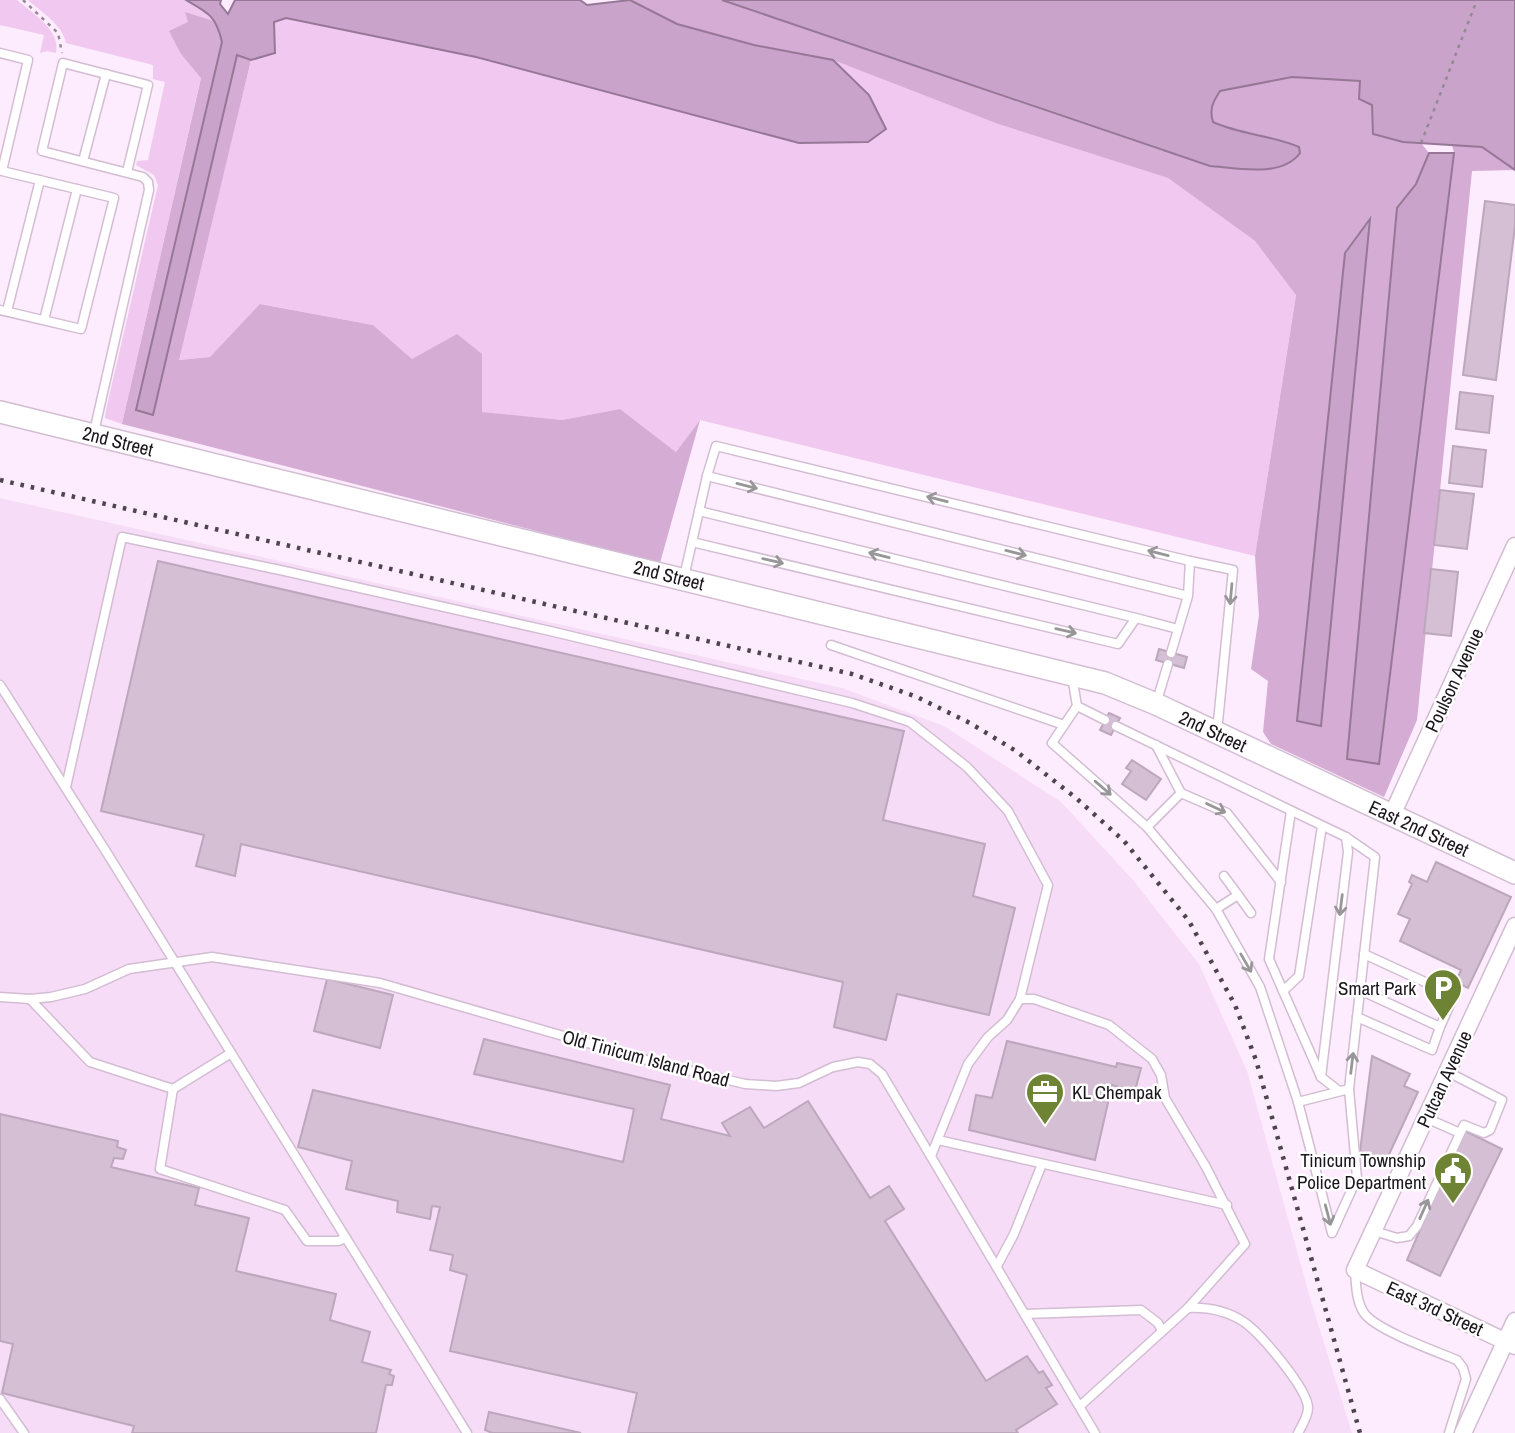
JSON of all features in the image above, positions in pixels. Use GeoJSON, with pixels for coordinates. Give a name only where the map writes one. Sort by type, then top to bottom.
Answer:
{"type":"FeatureCollection","features":[{"type":"Feature","properties":{"kind":"street","name":"2nd Street"},"geometry":{"type":"LineString","coordinates":[[0,412],[1071,673],[1105,683],[1156,704],[1323,782]]}},
{"type":"Feature","properties":{"kind":"street","name":"Poulson Avenue"},"geometry":{"type":"LineString","coordinates":[[1392,815],[1515,546]]}},
{"type":"Feature","properties":{"kind":"street","name":"East 2nd Street"},"geometry":{"type":"LineString","coordinates":[[1323,782],[1515,873]]}},
{"type":"Feature","properties":{"kind":"street","name":"Putcan Avenue"},"geometry":{"type":"LineString","coordinates":[[1355,1270],[1515,926]]}},
{"type":"Feature","properties":{"kind":"street","name":"East 3rd Street"},"geometry":{"type":"LineString","coordinates":[[1355,1270],[1510,1344]]}},
{"type":"Feature","properties":{"kind":"street"},"geometry":{"type":"LineString","coordinates":[[1463,1433],[1483,1389],[1510,1344],[1515,1321]]}},
{"type":"Feature","properties":{"kind":"lane"},"geometry":{"type":"LineString","coordinates":[[0,53],[28,60],[1,175],[40,180],[114,198],[81,329],[3,311],[40,180]]}},
{"type":"Feature","properties":{"kind":"lane"},"geometry":{"type":"LineString","coordinates":[[93,435],[149,190],[148,182],[143,177],[42,151],[63,63],[148,85],[127,172]]}},
{"type":"Feature","properties":{"kind":"lane"},"geometry":{"type":"LineString","coordinates":[[83,161],[106,74]]}},
{"type":"Feature","properties":{"kind":"lane"},"geometry":{"type":"LineString","coordinates":[[44,320],[77,189]]}},
{"type":"Feature","properties":{"kind":"lane"},"geometry":{"type":"LineString","coordinates":[[683,579],[716,446],[1233,570],[1217,733]]}},
{"type":"Feature","properties":{"kind":"lane"},"geometry":{"type":"LineString","coordinates":[[707,476],[1188,596]]}},
{"type":"Feature","properties":{"kind":"lane"},"geometry":{"type":"LineString","coordinates":[[699,511],[1178,629]]}},
{"type":"Feature","properties":{"kind":"lane"},"geometry":{"type":"LineString","coordinates":[[66,788],[122,537],[294,573],[852,703],[910,722],[967,767],[1008,811],[1048,885],[1020,999],[1007,1020],[988,1037],[968,1064],[931,1156]]}},
{"type":"Feature","properties":{"kind":"lane"},"geometry":{"type":"LineString","coordinates":[[692,542],[1118,644],[1136,618]]}},
{"type":"Feature","properties":{"kind":"lane"},"geometry":{"type":"LineString","coordinates":[[1171,653],[1188,596],[1190,561]]}},
{"type":"Feature","properties":{"kind":"lane"},"geometry":{"type":"LineString","coordinates":[[831,645],[1064,725]]}},
{"type":"Feature","properties":{"kind":"lane"},"geometry":{"type":"LineString","coordinates":[[1156,704],[1168,664]]}},
{"type":"Feature","properties":{"kind":"lane"},"geometry":{"type":"LineString","coordinates":[[1071,673],[1077,706],[1052,743],[1147,827],[1216,909],[1260,987],[1298,1102],[1332,1233],[1357,1178],[1349,1089],[1375,857],[1346,837],[1116,726]]}},
{"type":"Feature","properties":{"kind":"lane"},"geometry":{"type":"LineString","coordinates":[[0,685],[467,1433]]}},
{"type":"Feature","properties":{"kind":"lane"},"geometry":{"type":"LineString","coordinates":[[1077,706],[1105,720]]}},
{"type":"Feature","properties":{"kind":"lane"},"geometry":{"type":"LineString","coordinates":[[1156,745],[1181,793],[1227,813],[1281,882]]}},
{"type":"Feature","properties":{"kind":"lane"},"geometry":{"type":"LineString","coordinates":[[1147,827],[1181,793]]}},
{"type":"Feature","properties":{"kind":"lane"},"geometry":{"type":"LineString","coordinates":[[1291,810],[1269,959],[1321,1077],[1339,1091]]}},
{"type":"Feature","properties":{"kind":"lane"},"geometry":{"type":"LineString","coordinates":[[1283,991],[1299,976],[1322,825]]}},
{"type":"Feature","properties":{"kind":"lane"},"geometry":{"type":"LineString","coordinates":[[1321,1077],[1348,852],[1346,837]]}},
{"type":"Feature","properties":{"kind":"lane"},"geometry":{"type":"LineString","coordinates":[[1224,876],[1251,913]]}},
{"type":"Feature","properties":{"kind":"lane"},"geometry":{"type":"LineString","coordinates":[[1216,909],[1238,895]]}},
{"type":"Feature","properties":{"kind":"lane"},"geometry":{"type":"LineString","coordinates":[[1357,1017],[1432,1050],[1451,1002],[1438,988],[1364,954]]}},
{"type":"Feature","properties":{"kind":"lane","name":"Old Tinicum Island Road"},"geometry":{"type":"LineString","coordinates":[[0,997],[51,998],[85,989],[129,969],[212,957],[380,983],[650,1061],[745,1084],[776,1086],[799,1083],[832,1067],[858,1062],[870,1065],[882,1074],[1095,1433]]}},
{"type":"Feature","properties":{"kind":"lane"},"geometry":{"type":"LineString","coordinates":[[1360,990],[1440,1027]]}},
{"type":"Feature","properties":{"kind":"lane"},"geometry":{"type":"LineString","coordinates":[[30,999],[90,1062],[173,1089]]}},
{"type":"Feature","properties":{"kind":"lane"},"geometry":{"type":"LineString","coordinates":[[1020,999],[1034,999],[1109,1025],[1152,1059],[1161,1075],[1166,1098],[1227,1205],[1245,1244],[1188,1308],[1080,1406]]}},
{"type":"Feature","properties":{"kind":"lane"},"geometry":{"type":"LineString","coordinates":[[231,1053],[173,1089],[160,1168],[285,1210],[307,1241],[338,1241],[346,1238]]}},
{"type":"Feature","properties":{"kind":"lane"},"geometry":{"type":"LineString","coordinates":[[1374,1231],[1397,1238],[1409,1236],[1417,1226],[1464,1125],[1488,1133],[1502,1100],[1448,1072]]}},
{"type":"Feature","properties":{"kind":"lane"},"geometry":{"type":"LineString","coordinates":[[1298,1102],[1349,1089]]}},
{"type":"Feature","properties":{"kind":"lane"},"geometry":{"type":"LineString","coordinates":[[1426,1118],[1460,1133]]}},
{"type":"Feature","properties":{"kind":"lane"},"geometry":{"type":"LineString","coordinates":[[938,1140],[1227,1205]]}},
{"type":"Feature","properties":{"kind":"lane"},"geometry":{"type":"LineString","coordinates":[[997,1266],[1014,1234],[1042,1164]]}},
{"type":"Feature","properties":{"kind":"lane"},"geometry":{"type":"LineString","coordinates":[[1355,1270],[1356,1288],[1366,1315],[1381,1327],[1457,1360],[1466,1374],[1449,1433]]}},
{"type":"Feature","properties":{"kind":"lane"},"geometry":{"type":"LineString","coordinates":[[1188,1308],[1207,1307],[1245,1323],[1296,1377],[1305,1394],[1308,1409],[1298,1433]]}},
{"type":"Feature","properties":{"kind":"lane"},"geometry":{"type":"LineString","coordinates":[[1025,1314],[1141,1310],[1158,1323],[1161,1331]]}},
{"type":"Feature","properties":{"kind":"lane"},"geometry":{"type":"LineString","coordinates":[[1465,1381],[1483,1389]]}},
{"type":"Feature","properties":{"kind":"lane"},"geometry":{"type":"LineString","coordinates":[[0,1399],[24,1433]]}},
{"type":"Feature","properties":{"kind":"lane"},"geometry":{"type":"LineString","coordinates":[[1457,1404],[1473,1412]]}},
{"type":"Feature","properties":{"kind":"path"},"geometry":{"type":"LineString","coordinates":[[23,0],[58,33],[63,63]]}},
{"type":"Feature","properties":{"kind":"path"},"geometry":{"type":"LineString","coordinates":[[1421,143],[1477,0]]}},
{"type":"Feature","properties":{"kind":"shaded area"},"geometry":{"type":"Polygon","coordinates":[[[0,0],[17,0],[44,23],[54,37],[56,53],[40,53],[44,35],[0,25],[0,0]]]}},
{"type":"Feature","properties":{"kind":"shaded area"},"geometry":{"type":"Polygon","coordinates":[[[28,0],[186,0],[208,13],[217,22],[185,13],[189,22],[181,54],[201,77],[122,424],[105,418],[106,410],[158,185],[154,175],[136,165],[137,161],[148,160],[165,82],[153,79],[153,65],[66,43],[56,24],[28,0]]]}},
{"type":"Feature","properties":{"kind":"shaded area"},"geometry":{"type":"Polygon","coordinates":[[[186,0],[221,0],[220,4],[228,14],[235,0],[580,0],[587,5],[630,0],[677,24],[754,45],[833,60],[869,95],[886,129],[868,142],[799,143],[476,57],[286,18],[274,22],[275,53],[251,60],[237,55],[153,415],[136,410],[222,42],[217,26],[210,16],[186,0]]]}},
{"type":"Feature","properties":{"kind":"shaded area"},"geometry":{"type":"Polygon","coordinates":[[[630,0],[722,0],[1163,151],[1299,147],[1213,122],[1211,113],[1220,91],[1292,77],[1361,81],[1372,105],[1403,142],[1421,143],[1429,153],[1416,184],[1397,208],[1348,759],[1379,763],[1454,153],[1452,145],[1482,147],[1515,170],[1472,171],[1417,720],[1384,797],[1271,744],[1263,732],[1268,681],[1251,669],[1259,615],[1255,556],[1296,295],[1255,241],[1168,178],[998,124],[833,60],[754,45],[677,24],[630,0]]]}},
{"type":"Feature","properties":{"kind":"shaded area"},"geometry":{"type":"Polygon","coordinates":[[[722,0],[1515,0],[1515,170],[1482,147],[1403,142],[1373,134],[1372,105],[1359,99],[1360,81],[1292,77],[1220,91],[1211,113],[1213,122],[1234,130],[1289,143],[1299,147],[1300,153],[1292,161],[1270,169],[1210,166],[722,0]]]}},
{"type":"Feature","properties":{"kind":"shaded area"},"geometry":{"type":"Polygon","coordinates":[[[185,12],[217,22],[222,42],[136,410],[153,414],[237,54],[251,60],[179,360],[210,357],[260,304],[373,325],[412,359],[457,334],[482,354],[482,412],[562,420],[620,409],[676,452],[700,420],[660,563],[122,424],[201,78],[181,54],[169,31],[188,22],[185,12]]]}},
{"type":"Feature","properties":{"kind":"shaded area"},"geometry":{"type":"Polygon","coordinates":[[[286,18],[868,142],[886,129],[869,95],[833,60],[998,124],[1168,178],[1255,241],[1296,294],[1255,556],[700,420],[676,452],[620,409],[562,420],[481,412],[482,354],[412,359],[373,325],[261,304],[210,357],[178,360],[251,60],[275,53],[274,22],[286,18]]]}},
{"type":"Feature","properties":{"kind":"shaded area"},"geometry":{"type":"Polygon","coordinates":[[[1429,153],[1454,153],[1379,764],[1347,759],[1397,208],[1416,184],[1429,153]]]}},
{"type":"Feature","properties":{"kind":"shaded area"},"geometry":{"type":"Polygon","coordinates":[[[1370,219],[1321,726],[1297,721],[1345,253],[1370,219]]]}},
{"type":"Feature","properties":{"kind":"shaded area"},"geometry":{"type":"Polygon","coordinates":[[[0,498],[842,688],[944,726],[1061,802],[1133,880],[1199,964],[1247,1071],[1310,1298],[1352,1433],[0,1433],[0,498]]]}},
{"type":"Feature","properties":{"kind":"building"},"geometry":{"type":"Polygon","coordinates":[[[1485,201],[1515,205],[1515,226],[1496,380],[1463,375],[1485,201]]]}},
{"type":"Feature","properties":{"kind":"building"},"geometry":{"type":"Polygon","coordinates":[[[1460,392],[1493,396],[1489,433],[1456,429],[1460,392]]]}},
{"type":"Feature","properties":{"kind":"building"},"geometry":{"type":"Polygon","coordinates":[[[1453,446],[1486,450],[1482,487],[1449,483],[1453,446]]]}},
{"type":"Feature","properties":{"kind":"building"},"geometry":{"type":"Polygon","coordinates":[[[1440,490],[1474,494],[1467,549],[1434,545],[1440,490]]]}},
{"type":"Feature","properties":{"kind":"building"},"geometry":{"type":"Polygon","coordinates":[[[158,561],[904,731],[883,820],[985,844],[973,896],[1015,908],[989,1015],[897,994],[886,1040],[834,1027],[843,982],[241,844],[235,876],[196,866],[204,835],[101,811],[158,561]]]}},
{"type":"Feature","properties":{"kind":"building"},"geometry":{"type":"Polygon","coordinates":[[[1431,569],[1458,572],[1451,636],[1424,633],[1431,569]]]}},
{"type":"Feature","properties":{"kind":"building"},"geometry":{"type":"Polygon","coordinates":[[[1159,649],[1187,657],[1184,668],[1156,660],[1159,649]]]}},
{"type":"Feature","properties":{"kind":"building"},"geometry":{"type":"Polygon","coordinates":[[[1109,713],[1120,718],[1111,735],[1100,730],[1109,713]]]}},
{"type":"Feature","properties":{"kind":"building"},"geometry":{"type":"Polygon","coordinates":[[[1132,760],[1161,779],[1146,800],[1122,784],[1131,771],[1126,768],[1132,760]]]}},
{"type":"Feature","properties":{"kind":"building"},"geometry":{"type":"Polygon","coordinates":[[[1436,862],[1511,897],[1468,988],[1456,982],[1461,970],[1400,941],[1410,919],[1398,914],[1412,884],[1409,882],[1412,875],[1427,882],[1436,862]]]}},
{"type":"Feature","properties":{"kind":"building"},"geometry":{"type":"Polygon","coordinates":[[[327,979],[393,995],[380,1048],[314,1031],[327,979]]]}},
{"type":"Feature","properties":{"kind":"building"},"geometry":{"type":"Polygon","coordinates":[[[484,1039],[670,1085],[661,1119],[730,1136],[722,1123],[750,1107],[764,1128],[808,1101],[870,1198],[889,1186],[904,1209],[885,1221],[986,1381],[1027,1356],[1039,1373],[1043,1371],[1052,1385],[1046,1388],[1057,1404],[1016,1430],[1018,1433],[628,1433],[637,1393],[450,1351],[467,1275],[450,1270],[453,1255],[430,1250],[440,1207],[432,1206],[430,1219],[397,1212],[398,1201],[346,1189],[352,1161],[298,1147],[313,1090],[623,1162],[634,1109],[474,1074],[484,1039]]]}},
{"type":"Feature","properties":{"kind":"building"},"geometry":{"type":"Polygon","coordinates":[[[1007,1041],[1116,1067],[1117,1063],[1141,1068],[1135,1091],[1112,1085],[1095,1160],[969,1130],[976,1095],[992,1098],[1007,1041]]]}},
{"type":"Feature","properties":{"kind":"building"},"geometry":{"type":"Polygon","coordinates":[[[1372,1056],[1410,1074],[1404,1086],[1418,1092],[1386,1161],[1360,1151],[1372,1056]]]}},
{"type":"Feature","properties":{"kind":"building"},"geometry":{"type":"Polygon","coordinates":[[[0,1114],[118,1141],[117,1147],[126,1150],[123,1159],[114,1158],[111,1167],[199,1188],[195,1205],[249,1218],[236,1271],[336,1294],[330,1320],[370,1332],[362,1362],[391,1370],[389,1374],[394,1376],[392,1385],[386,1385],[376,1433],[132,1433],[134,1426],[2,1393],[13,1344],[0,1341],[0,1114]]]}},
{"type":"Feature","properties":{"kind":"building","name":"Tinicum Township Police Department"},"geometry":{"type":"Polygon","coordinates":[[[1463,1130],[1502,1149],[1440,1276],[1407,1260],[1463,1130]]]}},
{"type":"Feature","properties":{"kind":"building"},"geometry":{"type":"Polygon","coordinates":[[[489,1412],[581,1433],[492,1433],[485,1430],[489,1412]]]}},
{"type":"Feature","properties":{"kind":"railway"},"geometry":{"type":"LineString","coordinates":[[0,480],[852,674],[917,697],[970,723],[1016,751],[1076,798],[1124,841],[1189,921],[1235,1005],[1256,1060],[1360,1433]]}},
{"type":"Feature","properties":{"kind":"place","name":"Smart Park"},"geometry":{"type":"Point","coordinates":[1443,1022]}},
{"type":"Feature","properties":{"kind":"place","name":"KL Chempak"},"geometry":{"type":"Point","coordinates":[1045,1126]}},
{"type":"Feature","properties":{"kind":"place","name":"Tinicum Township Police Department"},"geometry":{"type":"Point","coordinates":[1453,1205]}}]}
